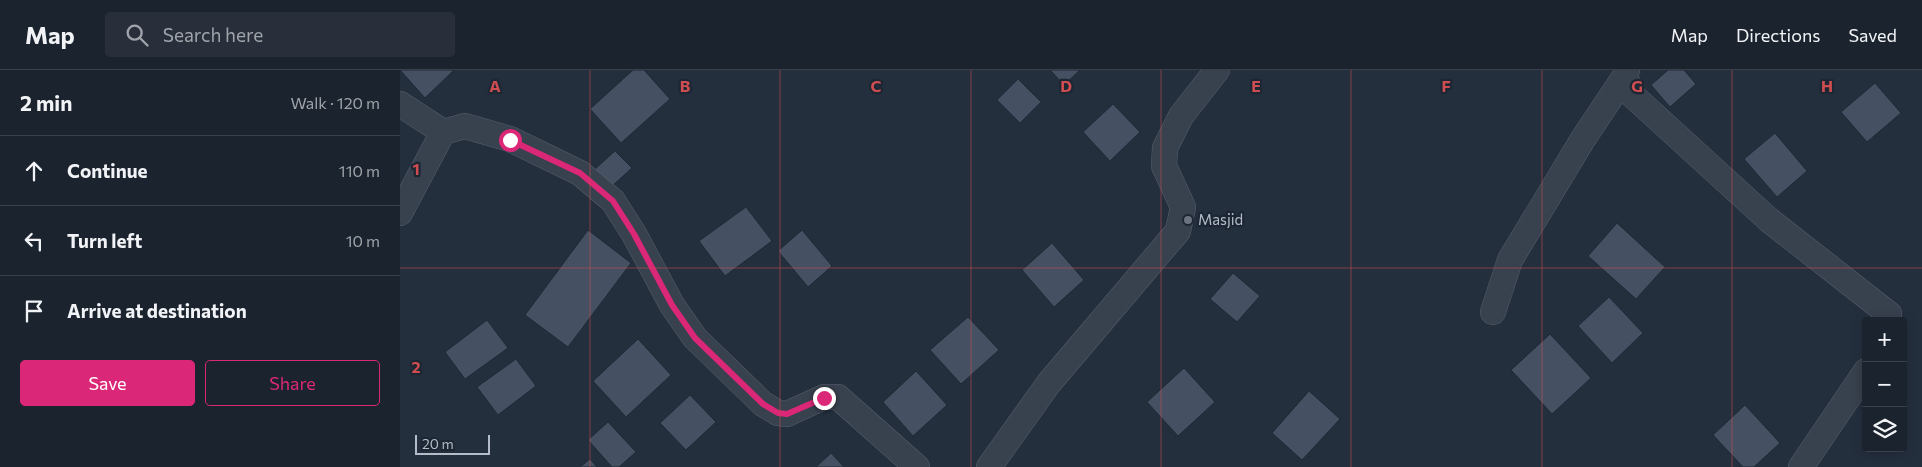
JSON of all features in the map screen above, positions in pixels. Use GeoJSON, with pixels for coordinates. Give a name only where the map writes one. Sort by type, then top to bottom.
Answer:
{"type":"FeatureCollection","features":[{"type":"Feature","properties":{"kind":"street"},"geometry":{"type":"LineString","coordinates":[[989,467],[1049,383],[1178,232],[1183,207],[1164,166],[1165,148],[1181,116],[1217,70]]}},
{"type":"Feature","properties":{"kind":"street"},"geometry":{"type":"LineString","coordinates":[[1493,312],[1510,260],[1583,139],[1626,73]]}},
{"type":"Feature","properties":{"kind":"street"},"geometry":{"type":"LineString","coordinates":[[1626,73],[1632,95],[1769,220],[1889,314],[1888,317]]}},
{"type":"Feature","properties":{"kind":"street"},"geometry":{"type":"LineString","coordinates":[[400,104],[443,132]]}},
{"type":"Feature","properties":{"kind":"street"},"geometry":{"type":"LineString","coordinates":[[400,213],[443,132],[465,126],[510,140],[580,173],[613,201],[634,234],[672,305],[695,338],[763,404],[778,413],[787,414],[824,398],[838,397],[846,402],[917,467]]}},
{"type":"Feature","properties":{"kind":"street"},"geometry":{"type":"LineString","coordinates":[[1800,467],[1862,377]]}},
{"type":"Feature","properties":{"kind":"building"},"geometry":{"type":"Polygon","coordinates":[[[400,70],[452,70],[453,71],[425,98],[400,70]]]}},
{"type":"Feature","properties":{"kind":"building"},"geometry":{"type":"Polygon","coordinates":[[[633,70],[644,70],[670,99],[621,143],[590,109],[633,70]]]}},
{"type":"Feature","properties":{"kind":"building"},"geometry":{"type":"Polygon","coordinates":[[[1050,70],[1080,70],[1064,85],[1050,70]]]}},
{"type":"Feature","properties":{"kind":"building"},"geometry":{"type":"Polygon","coordinates":[[[1668,70],[1684,70],[1696,84],[1670,107],[1651,85],[1668,70]]]}},
{"type":"Feature","properties":{"kind":"building"},"geometry":{"type":"Polygon","coordinates":[[[1018,79],[1041,102],[1020,123],[997,100],[1018,79]]]}},
{"type":"Feature","properties":{"kind":"building"},"geometry":{"type":"Polygon","coordinates":[[[1875,83],[1901,113],[1867,142],[1841,112],[1875,83]]]}},
{"type":"Feature","properties":{"kind":"building"},"geometry":{"type":"Polygon","coordinates":[[[1113,104],[1140,132],[1110,161],[1083,132],[1113,104]]]}},
{"type":"Feature","properties":{"kind":"building"},"geometry":{"type":"Polygon","coordinates":[[[1775,133],[1807,171],[1777,197],[1744,159],[1775,133]]]}},
{"type":"Feature","properties":{"kind":"building"},"geometry":{"type":"Polygon","coordinates":[[[615,151],[632,168],[611,187],[595,169],[615,151]]]}},
{"type":"Feature","properties":{"kind":"building"},"geometry":{"type":"Polygon","coordinates":[[[746,207],[772,241],[725,276],[699,241],[746,207]]]}},
{"type":"Feature","properties":{"kind":"building"},"geometry":{"type":"Polygon","coordinates":[[[1617,223],[1665,267],[1636,299],[1588,256],[1617,223]]]}},
{"type":"Feature","properties":{"kind":"building"},"geometry":{"type":"Polygon","coordinates":[[[588,230],[631,263],[568,347],[525,315],[588,230]]]}},
{"type":"Feature","properties":{"kind":"building"},"geometry":{"type":"Polygon","coordinates":[[[802,230],[832,266],[808,287],[778,251],[802,230]]]}},
{"type":"Feature","properties":{"kind":"building"},"geometry":{"type":"Polygon","coordinates":[[[1052,243],[1084,280],[1054,307],[1022,270],[1052,243]]]}},
{"type":"Feature","properties":{"kind":"building"},"geometry":{"type":"Polygon","coordinates":[[[1233,273],[1260,296],[1237,322],[1210,299],[1233,273]]]}},
{"type":"Feature","properties":{"kind":"building"},"geometry":{"type":"Polygon","coordinates":[[[1609,297],[1643,333],[1612,363],[1578,326],[1609,297]]]}},
{"type":"Feature","properties":{"kind":"building"},"geometry":{"type":"Polygon","coordinates":[[[968,317],[999,350],[961,384],[930,350],[968,317]]]}},
{"type":"Feature","properties":{"kind":"building"},"geometry":{"type":"Polygon","coordinates":[[[487,320],[508,348],[465,379],[445,352],[487,320]]]}},
{"type":"Feature","properties":{"kind":"building"},"geometry":{"type":"Polygon","coordinates":[[[1550,334],[1591,378],[1552,414],[1511,370],[1550,334]]]}},
{"type":"Feature","properties":{"kind":"building"},"geometry":{"type":"Polygon","coordinates":[[[638,339],[671,375],[626,417],[593,381],[638,339]]]}},
{"type":"Feature","properties":{"kind":"building"},"geometry":{"type":"Polygon","coordinates":[[[516,359],[536,386],[498,415],[477,387],[516,359]]]}},
{"type":"Feature","properties":{"kind":"building"},"geometry":{"type":"Polygon","coordinates":[[[1184,368],[1215,402],[1178,436],[1147,402],[1184,368]]]}},
{"type":"Feature","properties":{"kind":"building"},"geometry":{"type":"Polygon","coordinates":[[[916,371],[947,405],[913,436],[883,402],[916,371]]]}},
{"type":"Feature","properties":{"kind":"building"},"geometry":{"type":"Polygon","coordinates":[[[1309,391],[1340,419],[1302,460],[1272,433],[1309,391]]]}},
{"type":"Feature","properties":{"kind":"building"},"geometry":{"type":"Polygon","coordinates":[[[690,395],[716,422],[686,450],[660,423],[690,395]]]}},
{"type":"Feature","properties":{"kind":"building"},"geometry":{"type":"Polygon","coordinates":[[[1745,405],[1780,443],[1754,467],[1743,467],[1713,435],[1745,405]]]}},
{"type":"Feature","properties":{"kind":"building"},"geometry":{"type":"Polygon","coordinates":[[[608,422],[636,452],[619,467],[612,467],[588,440],[608,422]]]}},
{"type":"Feature","properties":{"kind":"building"},"geometry":{"type":"Polygon","coordinates":[[[831,453],[844,467],[816,467],[831,453]]]}},
{"type":"Feature","properties":{"kind":"building"},"geometry":{"type":"Polygon","coordinates":[[[590,459],[597,467],[580,467],[590,459]]]}},
{"type":"Feature","properties":{"kind":"place","name":"Masjid"},"geometry":{"type":"Point","coordinates":[1188,220]}},
{"type":"Feature","properties":{"kind":"route"},"geometry":{"type":"LineString","coordinates":[[510,140],[580,173],[613,201],[634,234],[672,305],[695,338],[763,404],[778,413],[787,414],[824,398]]}}]}
